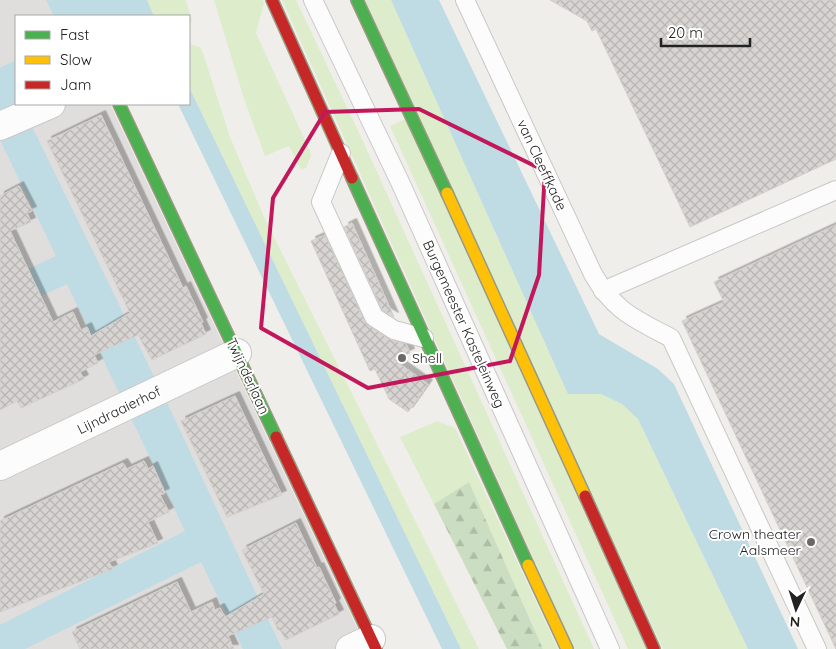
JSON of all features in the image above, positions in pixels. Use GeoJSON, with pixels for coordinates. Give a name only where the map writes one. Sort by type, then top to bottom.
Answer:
{"type":"FeatureCollection","features":[{"type":"Feature","properties":{"kind":"main road"},"geometry":{"type":"LineString","coordinates":[[272,0],[567,649]]}},
{"type":"Feature","properties":{"kind":"main road"},"geometry":{"type":"LineString","coordinates":[[357,0],[654,649]]}},
{"type":"Feature","properties":{"kind":"main road","name":"Twijnderlaan"},"geometry":{"type":"LineString","coordinates":[[119,105],[237,353],[366,646]]}},
{"type":"Feature","properties":{"kind":"street"},"geometry":{"type":"LineString","coordinates":[[0,126],[41,108]]}},
{"type":"Feature","properties":{"kind":"street","name":"Lijndraaierhof"},"geometry":{"type":"LineString","coordinates":[[0,466],[237,353]]}},
{"type":"Feature","properties":{"kind":"lane","name":"Burgemeester Kasteleinweg"},"geometry":{"type":"LineString","coordinates":[[313,0],[400,182],[610,649]]}},
{"type":"Feature","properties":{"kind":"lane","name":"van Cleeffkade"},"geometry":{"type":"LineString","coordinates":[[465,0],[593,274],[603,291],[616,306],[634,319],[671,338],[817,649]]}},
{"type":"Feature","properties":{"kind":"lane"},"geometry":{"type":"LineString","coordinates":[[341,153],[321,202],[374,317],[394,330],[424,338]]}},
{"type":"Feature","properties":{"kind":"lane"},"geometry":{"type":"LineString","coordinates":[[603,291],[836,190]]}},
{"type":"Feature","properties":{"kind":"highlighted area"},"geometry":{"type":"Polygon","coordinates":[[[419,109],[545,171],[539,275],[510,361],[368,388],[261,328],[273,198],[325,112],[419,109]]]}},
{"type":"Feature","properties":{"kind":"shaded area"},"geometry":{"type":"Polygon","coordinates":[[[0,0],[58,0],[66,15],[15,15],[15,105],[110,105],[367,649],[0,649],[0,0]]]}},
{"type":"Feature","properties":{"kind":"green space"},"geometry":{"type":"Polygon","coordinates":[[[147,0],[186,0],[192,22],[190,23],[190,15],[154,15],[147,0]]]}},
{"type":"Feature","properties":{"kind":"green space"},"geometry":{"type":"Polygon","coordinates":[[[214,0],[263,0],[264,3],[256,33],[310,151],[311,156],[306,168],[300,168],[289,146],[265,156],[244,99],[214,0]]]}},
{"type":"Feature","properties":{"kind":"green space"},"geometry":{"type":"Polygon","coordinates":[[[282,0],[296,0],[362,139],[594,649],[574,649],[282,0]]]}},
{"type":"Feature","properties":{"kind":"green space"},"geometry":{"type":"Polygon","coordinates":[[[365,0],[391,0],[568,393],[601,394],[622,404],[638,419],[748,649],[663,649],[365,0]]]}},
{"type":"Feature","properties":{"kind":"green space"},"geometry":{"type":"Polygon","coordinates":[[[190,44],[200,47],[203,53],[230,137],[264,217],[479,649],[461,649],[190,89],[190,44]]]}},
{"type":"Feature","properties":{"kind":"green space"},"geometry":{"type":"Polygon","coordinates":[[[406,119],[646,649],[628,649],[390,126],[406,119]]]}},
{"type":"Feature","properties":{"kind":"green space"},"geometry":{"type":"Polygon","coordinates":[[[437,421],[455,428],[558,649],[543,649],[469,482],[434,504],[400,437],[437,421]]]}},
{"type":"Feature","properties":{"kind":"green space"},"geometry":{"type":"Polygon","coordinates":[[[469,482],[543,649],[507,649],[434,504],[469,482]]]}},
{"type":"Feature","properties":{"kind":"water"},"geometry":{"type":"Polygon","coordinates":[[[46,0],[147,0],[154,15],[54,15],[46,0]]]}},
{"type":"Feature","properties":{"kind":"water"},"geometry":{"type":"Polygon","coordinates":[[[391,0],[439,0],[599,334],[658,369],[674,384],[798,649],[748,649],[638,419],[622,404],[601,394],[568,394],[391,0]]]}},
{"type":"Feature","properties":{"kind":"water"},"geometry":{"type":"Polygon","coordinates":[[[15,60],[15,105],[21,105],[171,411],[282,649],[243,649],[201,562],[25,649],[0,649],[0,625],[185,531],[67,284],[0,315],[0,282],[56,256],[0,140],[0,68],[15,60]]]}},
{"type":"Feature","properties":{"kind":"water"},"geometry":{"type":"Polygon","coordinates":[[[190,89],[461,649],[442,649],[178,105],[190,105],[190,89]]]}},
{"type":"Feature","properties":{"kind":"building"},"geometry":{"type":"Polygon","coordinates":[[[550,0],[836,0],[836,159],[690,227],[596,29],[592,31],[587,21],[550,0]]]}},
{"type":"Feature","properties":{"kind":"building"},"geometry":{"type":"Polygon","coordinates":[[[101,115],[183,288],[186,286],[203,322],[201,323],[206,334],[152,360],[138,335],[94,355],[98,363],[80,372],[84,379],[21,408],[17,401],[0,410],[0,196],[19,186],[32,211],[27,213],[31,222],[10,231],[53,322],[73,312],[81,330],[87,327],[91,336],[130,313],[47,141],[101,115]]]}},
{"type":"Feature","properties":{"kind":"building"},"geometry":{"type":"Polygon","coordinates":[[[352,223],[394,317],[382,310],[344,227],[352,223]]]}},
{"type":"Feature","properties":{"kind":"building","name":"Crown theater Aalsmeer"},"geometry":{"type":"Polygon","coordinates":[[[836,225],[836,649],[682,321],[724,302],[714,282],[836,225]]]}},
{"type":"Feature","properties":{"kind":"building"},"geometry":{"type":"Polygon","coordinates":[[[325,235],[365,322],[388,339],[406,344],[410,353],[394,360],[428,384],[408,412],[389,399],[375,369],[370,371],[311,241],[325,235]]]}},
{"type":"Feature","properties":{"kind":"building"},"geometry":{"type":"Polygon","coordinates":[[[235,396],[282,495],[227,517],[181,421],[235,396]]]}},
{"type":"Feature","properties":{"kind":"building"},"geometry":{"type":"Polygon","coordinates":[[[144,461],[148,469],[153,466],[165,493],[160,495],[169,512],[148,522],[158,543],[109,562],[113,569],[0,612],[0,521],[123,463],[127,469],[144,461]]]}},
{"type":"Feature","properties":{"kind":"building"},"geometry":{"type":"Polygon","coordinates":[[[296,523],[317,568],[319,567],[336,603],[334,604],[339,614],[286,640],[280,630],[278,630],[272,617],[228,636],[234,649],[80,649],[72,632],[177,582],[191,612],[212,602],[215,610],[220,608],[225,617],[264,594],[242,550],[296,523]]]}},
{"type":"Feature","properties":{"kind":"traffic: fast"},"geometry":{"type":"LineString","coordinates":[[357,0],[447,193]]}},
{"type":"Feature","properties":{"kind":"traffic: fast"},"geometry":{"type":"LineString","coordinates":[[119,105],[276,437]]}},
{"type":"Feature","properties":{"kind":"traffic: fast"},"geometry":{"type":"LineString","coordinates":[[352,178],[528,565]]}},
{"type":"Feature","properties":{"kind":"traffic: slow"},"geometry":{"type":"LineString","coordinates":[[447,193],[585,496]]}},
{"type":"Feature","properties":{"kind":"traffic: slow"},"geometry":{"type":"LineString","coordinates":[[528,565],[567,649]]}},
{"type":"Feature","properties":{"kind":"traffic: jam"},"geometry":{"type":"LineString","coordinates":[[272,0],[352,178]]}},
{"type":"Feature","properties":{"kind":"traffic: jam"},"geometry":{"type":"LineString","coordinates":[[276,437],[376,649]]}},
{"type":"Feature","properties":{"kind":"traffic: jam"},"geometry":{"type":"LineString","coordinates":[[585,496],[654,649]]}},
{"type":"Feature","properties":{"kind":"place","name":"Shell"},"geometry":{"type":"Point","coordinates":[402,358]}},
{"type":"Feature","properties":{"kind":"place","name":"Crown theater Aalsmeer"},"geometry":{"type":"Point","coordinates":[811,542]}}]}
